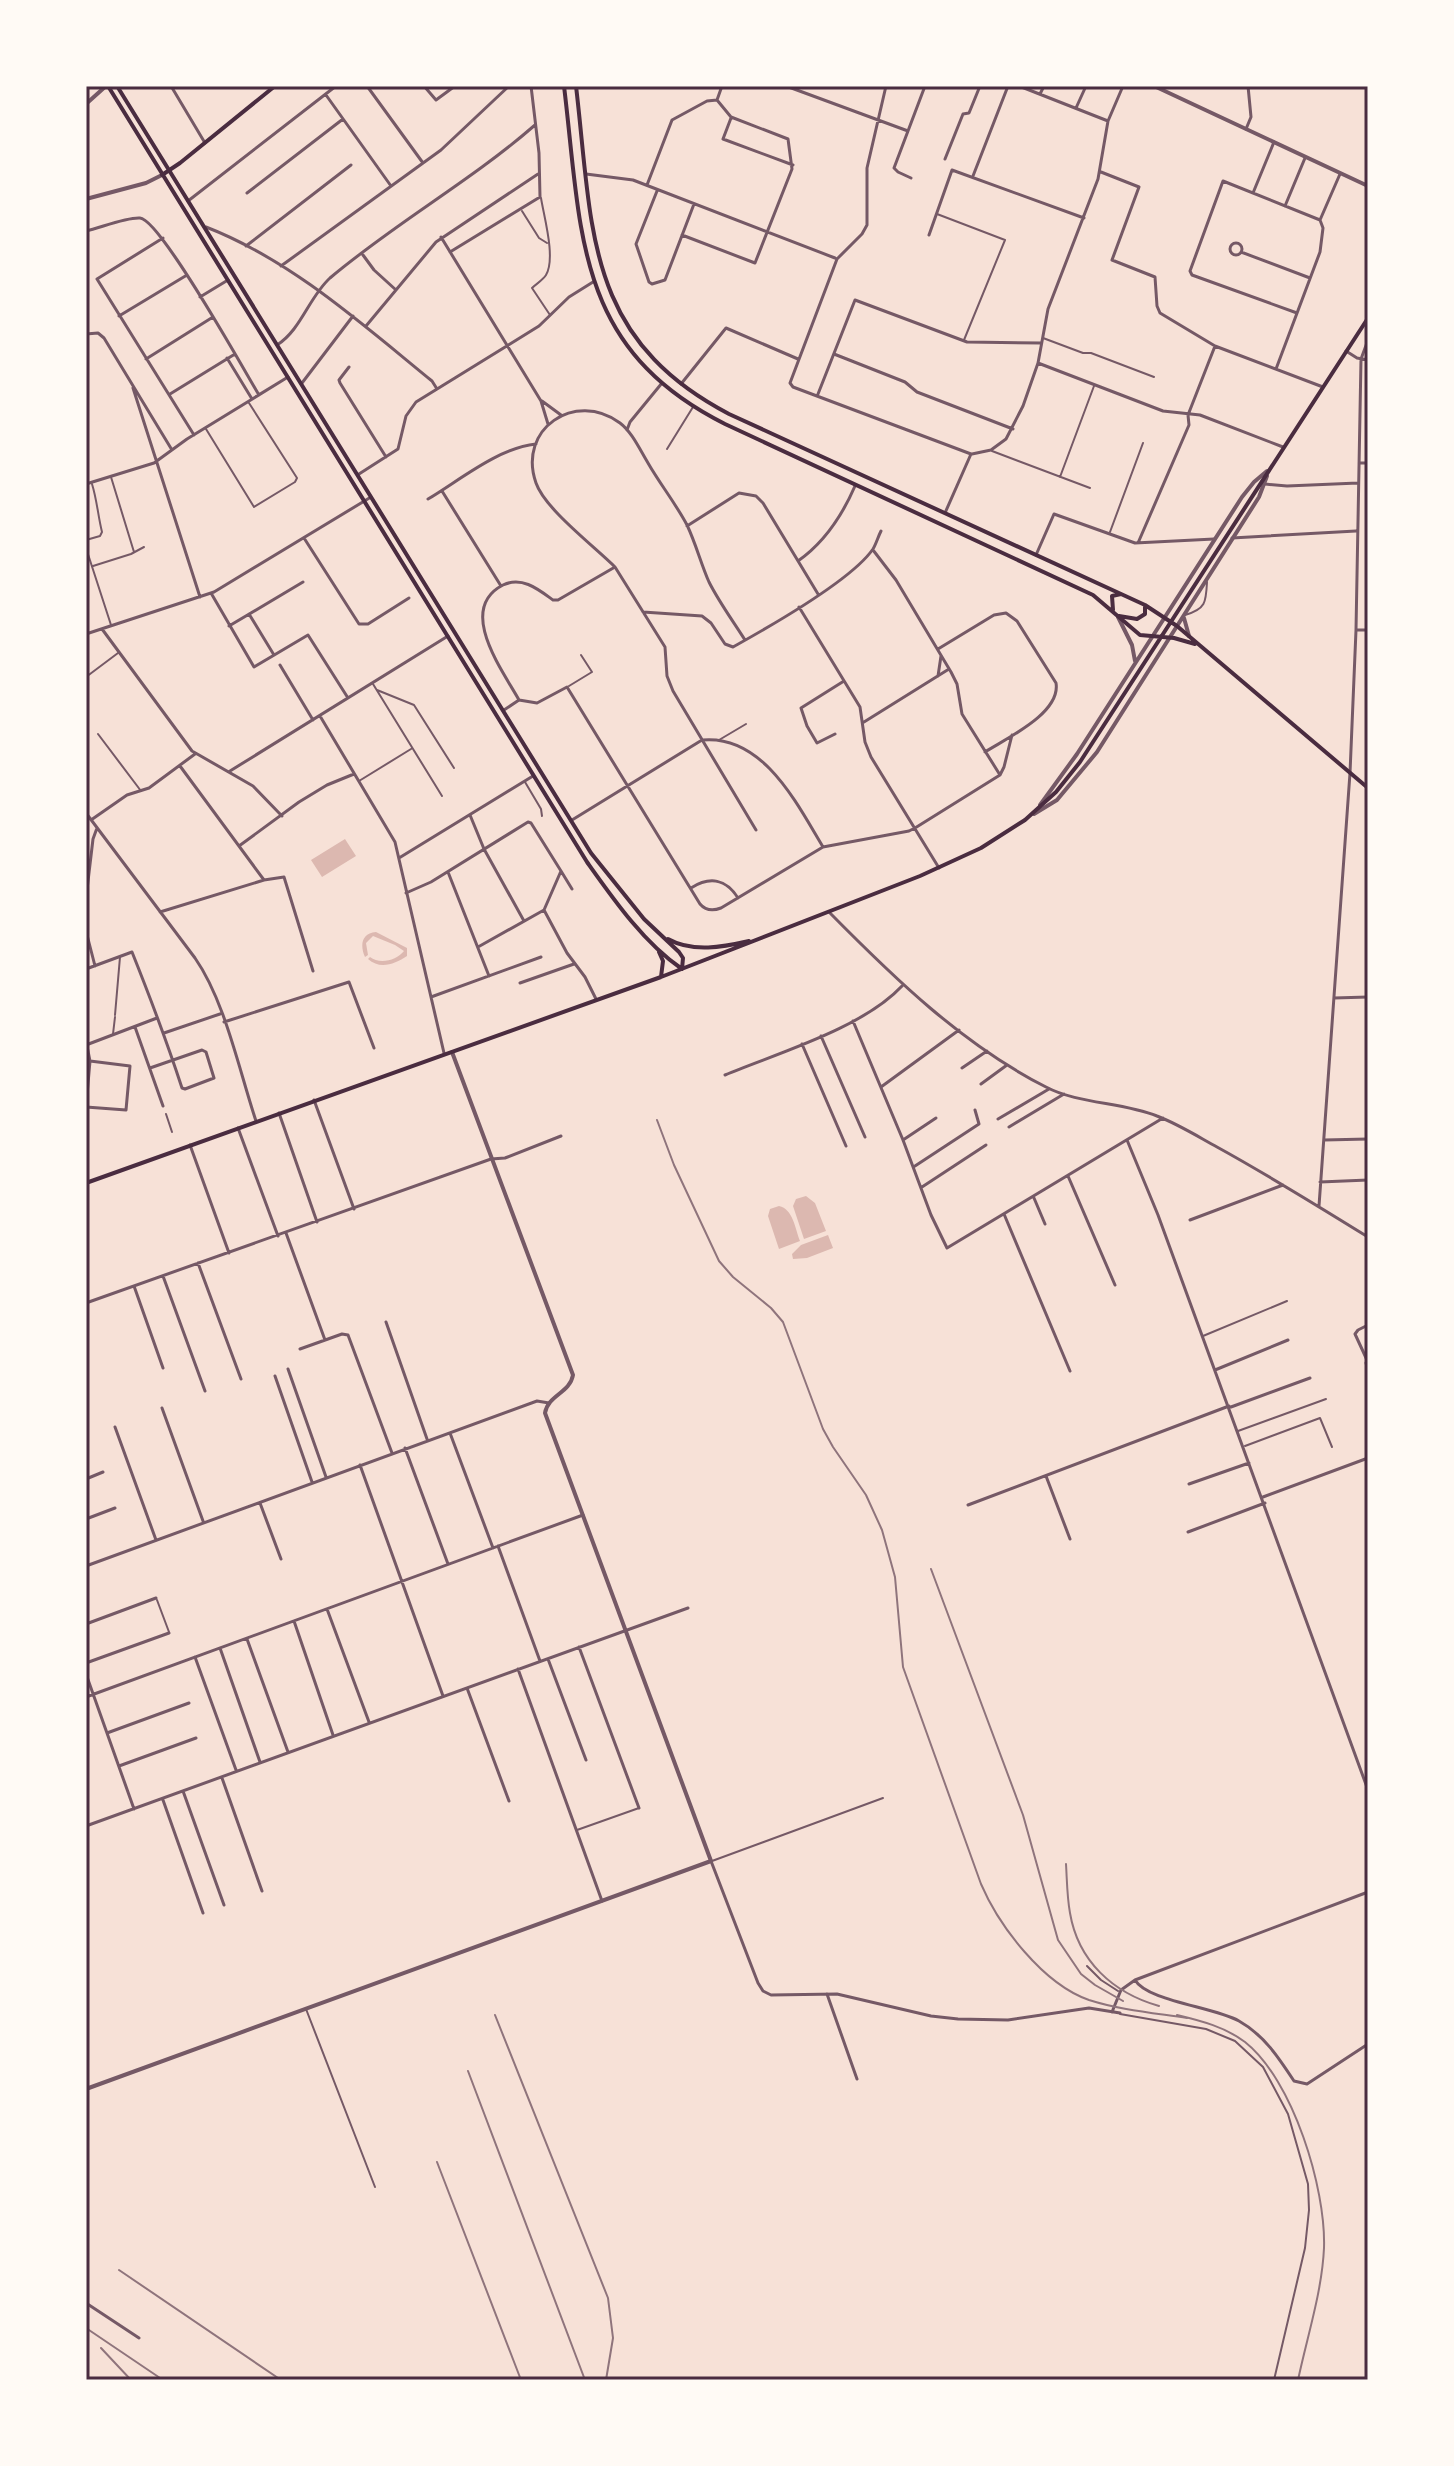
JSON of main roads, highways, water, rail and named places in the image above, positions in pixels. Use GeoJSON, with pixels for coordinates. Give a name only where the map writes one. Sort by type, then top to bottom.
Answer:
{"type":"FeatureCollection","features":[{"type":"Feature","properties":{"kind":"main road"},"geometry":{"type":"LineString","coordinates":[[107,86],[564,825],[597,875],[662,958],[661,977]]}},
{"type":"Feature","properties":{"kind":"main road"},"geometry":{"type":"LineString","coordinates":[[117,86],[571,821],[609,878],[656,932],[681,955],[682,969]]}},
{"type":"Feature","properties":{"kind":"main road"},"geometry":{"type":"LineString","coordinates":[[564,86],[581,223],[593,282],[615,328],[640,361],[662,383],[693,407],[1093,595],[1136,633],[1189,641],[1205,649]]}},
{"type":"Feature","properties":{"kind":"main road"},"geometry":{"type":"LineString","coordinates":[[576,86],[597,251],[610,296],[638,342],[681,384],[729,414],[1145,605],[1177,626],[1368,788]]}},
{"type":"Feature","properties":{"kind":"main road"},"geometry":{"type":"LineString","coordinates":[[162,175],[272,87]]}},
{"type":"Feature","properties":{"kind":"main road"},"geometry":{"type":"LineString","coordinates":[[86,1183],[768,936],[939,868],[991,842],[1034,814],[1080,762],[1366,322]]}},
{"type":"Feature","properties":{"kind":"main road"},"geometry":{"type":"LineString","coordinates":[[878,495],[883,485]]}},
{"type":"Feature","properties":{"kind":"main road"},"geometry":{"type":"LineString","coordinates":[[1117,615],[1111,600],[1115,595],[1123,594]]}},
{"type":"Feature","properties":{"kind":"main road"},"geometry":{"type":"LineString","coordinates":[[1117,615],[1137,619],[1145,614],[1145,605]]}},
{"type":"Feature","properties":{"kind":"main road"},"geometry":{"type":"LineString","coordinates":[[564,825],[571,821]]}},
{"type":"Feature","properties":{"kind":"main road"},"geometry":{"type":"LineString","coordinates":[[656,932],[674,943],[691,947],[722,946],[768,936]]}},
{"type":"Feature","properties":{"kind":"main road"},"geometry":{"type":"LineString","coordinates":[[653,944],[682,969]]}},
{"type":"Feature","properties":{"kind":"railway"},"geometry":{"type":"LineString","coordinates":[[657,1120],[674,1165],[719,1261],[783,1322],[823,1429],[866,1495],[882,1530],[895,1577],[903,1667],[981,1884],[999,1918],[1024,1952],[1055,1981],[1072,1992],[1113,2006],[1187,2018]]}},
{"type":"Feature","properties":{"kind":"railway"},"geometry":{"type":"LineString","coordinates":[[931,1569],[1023,1815],[1058,1940],[1081,1974],[1123,2001]]}},
{"type":"Feature","properties":{"kind":"railway"},"geometry":{"type":"LineString","coordinates":[[1066,1864],[1074,1930],[1090,1960],[1113,1984],[1159,2006]]}},
{"type":"Feature","properties":{"kind":"railway"},"geometry":{"type":"LineString","coordinates":[[495,2015],[608,2298],[613,2338],[606,2380]]}},
{"type":"Feature","properties":{"kind":"railway"},"geometry":{"type":"LineString","coordinates":[[1177,2015],[1221,2028],[1245,2042],[1262,2059],[1292,2108],[1313,2166],[1323,2223],[1323,2265],[1298,2380]]}},
{"type":"Feature","properties":{"kind":"railway"},"geometry":{"type":"LineString","coordinates":[[468,2071],[585,2380]]}},
{"type":"Feature","properties":{"kind":"railway"},"geometry":{"type":"LineString","coordinates":[[437,2162],[521,2380]]}},
{"type":"Feature","properties":{"kind":"railway"},"geometry":{"type":"LineString","coordinates":[[119,2270],[281,2380]]}},
{"type":"Feature","properties":{"kind":"railway"},"geometry":{"type":"LineString","coordinates":[[86,2328],[163,2380]]}},
{"type":"Feature","properties":{"kind":"railway"},"geometry":{"type":"LineString","coordinates":[[101,2348],[131,2380]]}}]}
